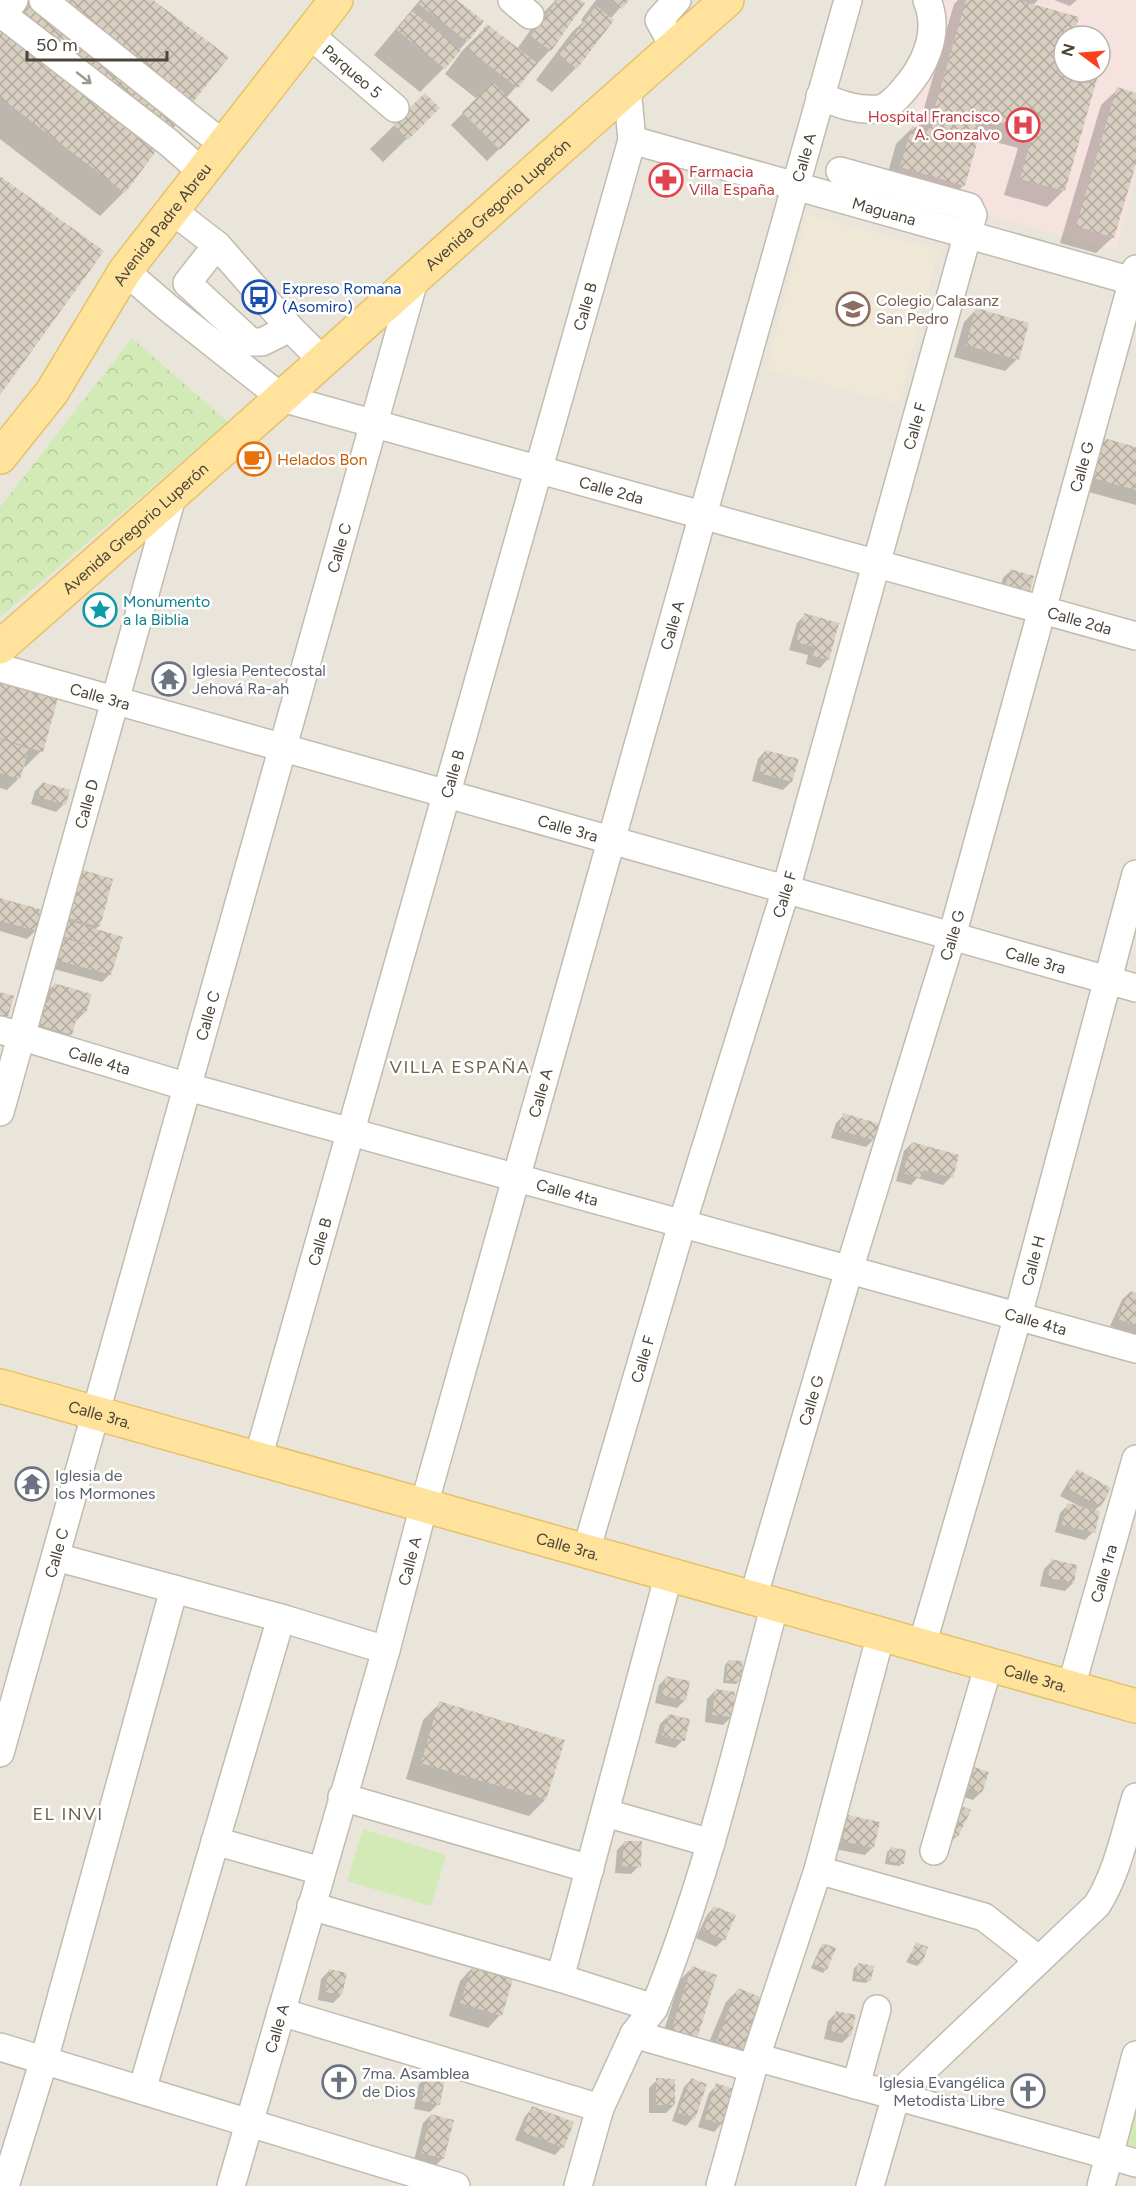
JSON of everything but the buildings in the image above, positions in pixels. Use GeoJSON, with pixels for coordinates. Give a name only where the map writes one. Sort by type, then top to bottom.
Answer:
{"type":"FeatureCollection","features":[{"type":"Feature","properties":{"kind":"main road","name":"Avenida Padre Abreu"},"geometry":{"type":"LineString","coordinates":[[0,457],[52,392],[125,271],[336,0]]}},
{"type":"Feature","properties":{"kind":"main road","name":"Avenida Gregorio Luperón"},"geometry":{"type":"LineString","coordinates":[[0,647],[727,0]]}},
{"type":"Feature","properties":{"kind":"main road","name":"Calle 3ra."},"geometry":{"type":"LineString","coordinates":[[0,1386],[1136,1706]]}},
{"type":"Feature","properties":{"kind":"street"},"geometry":{"type":"LineString","coordinates":[[14,0],[3,15],[168,142],[202,172]]}},
{"type":"Feature","properties":{"kind":"street"},"geometry":{"type":"LineString","coordinates":[[43,0],[224,145]]}},
{"type":"Feature","properties":{"kind":"street"},"geometry":{"type":"LineString","coordinates":[[674,47],[659,20],[677,0]]}},
{"type":"Feature","properties":{"kind":"street","name":"Calle A"},"geometry":{"type":"LineString","coordinates":[[231,2186],[386,1650],[424,1505],[848,0]]}},
{"type":"Feature","properties":{"kind":"street"},"geometry":{"type":"LineString","coordinates":[[820,96],[845,107],[881,109],[898,97],[916,77],[926,57],[933,34],[931,10],[927,0]]}},
{"type":"Feature","properties":{"kind":"street","name":"Parqueo 5"},"geometry":{"type":"LineString","coordinates":[[309,34],[395,108]]}},
{"type":"Feature","properties":{"kind":"street","name":"Calle B"},"geometry":{"type":"LineString","coordinates":[[258,1458],[632,140],[627,88]]}},
{"type":"Feature","properties":{"kind":"street","name":"Maguana"},"geometry":{"type":"LineString","coordinates":[[632,140],[967,234],[1135,277]]}},
{"type":"Feature","properties":{"kind":"street","name":"Calle F"},"geometry":{"type":"LineString","coordinates":[[586,1551],[682,1224],[786,889],[972,215],[969,207],[840,171]]}},
{"type":"Feature","properties":{"kind":"street"},"geometry":{"type":"LineString","coordinates":[[173,211],[217,245],[322,361]]}},
{"type":"Feature","properties":{"kind":"street"},"geometry":{"type":"LineString","coordinates":[[167,307],[217,245]]}},
{"type":"Feature","properties":{"kind":"street","name":"Calle 2da"},"geometry":{"type":"LineString","coordinates":[[125,271],[282,398],[874,565],[1136,636]]}},
{"type":"Feature","properties":{"kind":"street","name":"Calle C"},"geometry":{"type":"LineString","coordinates":[[0,1753],[415,277]]}},
{"type":"Feature","properties":{"kind":"street","name":"Calle G"},"geometry":{"type":"LineString","coordinates":[[578,2186],[600,2108],[634,2034],[654,2008],[670,1970],[711,1843],[764,1601],[849,1270],[952,936],[1040,611],[1135,277]]}},
{"type":"Feature","properties":{"kind":"street"},"geometry":{"type":"LineString","coordinates":[[187,283],[251,342],[256,344],[262,342],[290,328]]}},
{"type":"Feature","properties":{"kind":"street","name":"Calle D"},"geometry":{"type":"LineString","coordinates":[[0,1112],[11,1033],[115,700],[171,497]]}},
{"type":"Feature","properties":{"kind":"street","name":"Calle 3ra"},"geometry":{"type":"LineString","coordinates":[[0,668],[1136,988]]}},
{"type":"Feature","properties":{"kind":"street","name":"Calle H"},"geometry":{"type":"LineString","coordinates":[[922,1645],[1018,1316],[1136,874]]}},
{"type":"Feature","properties":{"kind":"street","name":"Calle 4ta"},"geometry":{"type":"LineString","coordinates":[[11,1033],[188,1087],[1136,1349]]}},
{"type":"Feature","properties":{"kind":"street","name":"Calle 1ra"},"geometry":{"type":"LineString","coordinates":[[1071,1687],[1136,1459]]}},
{"type":"Feature","properties":{"kind":"street"},"geometry":{"type":"LineString","coordinates":[[56,1557],[281,1618],[386,1650]]}},
{"type":"Feature","properties":{"kind":"street"},"geometry":{"type":"LineString","coordinates":[[560,1978],[669,1574]]}},
{"type":"Feature","properties":{"kind":"street"},"geometry":{"type":"LineString","coordinates":[[9,2183],[174,1589]]}},
{"type":"Feature","properties":{"kind":"street"},"geometry":{"type":"LineString","coordinates":[[142,2090],[281,1618]]}},
{"type":"Feature","properties":{"kind":"street"},"geometry":{"type":"LineString","coordinates":[[720,2186],[754,2062],[818,1870],[881,1634]]}},
{"type":"Feature","properties":{"kind":"street"},"geometry":{"type":"LineString","coordinates":[[934,1851],[989,1664]]}},
{"type":"Feature","properties":{"kind":"street"},"geometry":{"type":"LineString","coordinates":[[342,1797],[590,1869]]}},
{"type":"Feature","properties":{"kind":"street"},"geometry":{"type":"LineString","coordinates":[[870,2186],[896,2096],[1097,1905],[1105,1893],[1136,1797]]}},
{"type":"Feature","properties":{"kind":"street"},"geometry":{"type":"LineString","coordinates":[[606,1813],[711,1843]]}},
{"type":"Feature","properties":{"kind":"street"},"geometry":{"type":"LineString","coordinates":[[215,1841],[321,1871]]}},
{"type":"Feature","properties":{"kind":"street"},"geometry":{"type":"LineString","coordinates":[[818,1870],[984,1917],[1039,1960]]}},
{"type":"Feature","properties":{"kind":"street"},"geometry":{"type":"LineString","coordinates":[[311,1906],[560,1978],[654,2008]]}},
{"type":"Feature","properties":{"kind":"street"},"geometry":{"type":"LineString","coordinates":[[856,2085],[877,2009]]}},
{"type":"Feature","properties":{"kind":"street"},"geometry":{"type":"LineString","coordinates":[[281,2012],[600,2108]]}},
{"type":"Feature","properties":{"kind":"street"},"geometry":{"type":"LineString","coordinates":[[634,2034],[856,2085],[1136,2163]]}},
{"type":"Feature","properties":{"kind":"street"},"geometry":{"type":"LineString","coordinates":[[0,2047],[456,2186]]}},
{"type":"Feature","properties":{"kind":"street"},"geometry":{"type":"LineString","coordinates":[[1101,2186],[1136,2055]]}},
{"type":"Feature","properties":{"kind":"shaded area"},"geometry":{"type":"Polygon","coordinates":[[[0,0],[1136,0],[1136,2186],[0,2186],[0,0]]]}},
{"type":"Feature","properties":{"kind":"shaded area","name":"Hospital Francisco A. Gonzalvo"},"geometry":{"type":"Polygon","coordinates":[[[945,0],[1035,0],[1049,4],[1050,0],[1136,0],[1136,179],[1116,251],[893,189],[945,0]]]}},
{"type":"Feature","properties":{"kind":"shaded area","name":"Colegio Calasanz San Pedro"},"geometry":{"type":"Polygon","coordinates":[[[807,214],[939,250],[899,404],[766,369],[807,214]]]}},
{"type":"Feature","properties":{"kind":"green space"},"geometry":{"type":"Polygon","coordinates":[[[132,338],[228,422],[0,617],[0,507],[132,338]]]}},
{"type":"Feature","properties":{"kind":"green space"},"geometry":{"type":"Polygon","coordinates":[[[363,1829],[446,1855],[431,1906],[347,1881],[363,1829]]]}},
{"type":"Feature","properties":{"kind":"green space"},"geometry":{"type":"Polygon","coordinates":[[[1136,2109],[1136,2148],[1127,2145],[1136,2109]]]}},
{"type":"Feature","properties":{"kind":"place","name":"Hospital Francisco A. Gonzalvo"},"geometry":{"type":"Point","coordinates":[1023,125]}},
{"type":"Feature","properties":{"kind":"place","name":"Farmacia Villa España"},"geometry":{"type":"Point","coordinates":[666,180]}},
{"type":"Feature","properties":{"kind":"place","name":"Expreso Romana (Asomiro)"},"geometry":{"type":"Point","coordinates":[259,297]}},
{"type":"Feature","properties":{"kind":"place","name":"Colegio Calasanz San Pedro"},"geometry":{"type":"Point","coordinates":[853,309]}},
{"type":"Feature","properties":{"kind":"place","name":"Helados Bon"},"geometry":{"type":"Point","coordinates":[254,459]}},
{"type":"Feature","properties":{"kind":"place","name":"Monumento a la Biblia"},"geometry":{"type":"Point","coordinates":[100,610]}},
{"type":"Feature","properties":{"kind":"place","name":"Iglesia Pentecostal Jehová Ra-ah"},"geometry":{"type":"Point","coordinates":[169,679]}},
{"type":"Feature","properties":{"kind":"place","name":"Iglesia de los Mormones"},"geometry":{"type":"Point","coordinates":[32,1484]}},
{"type":"Feature","properties":{"kind":"place","name":"7ma. Asamblea de Dios"},"geometry":{"type":"Point","coordinates":[339,2082]}},
{"type":"Feature","properties":{"kind":"place","name":"Iglesia Evangélica Metodista Libre"},"geometry":{"type":"Point","coordinates":[1028,2091]}},
{"type":"Feature","properties":{"kind":"district","name":"VILLA ESPAÑA"},"geometry":{"type":"Point","coordinates":[460,1067]}},
{"type":"Feature","properties":{"kind":"district","name":"EL INVI"},"geometry":{"type":"Point","coordinates":[68,1814]}}]}
